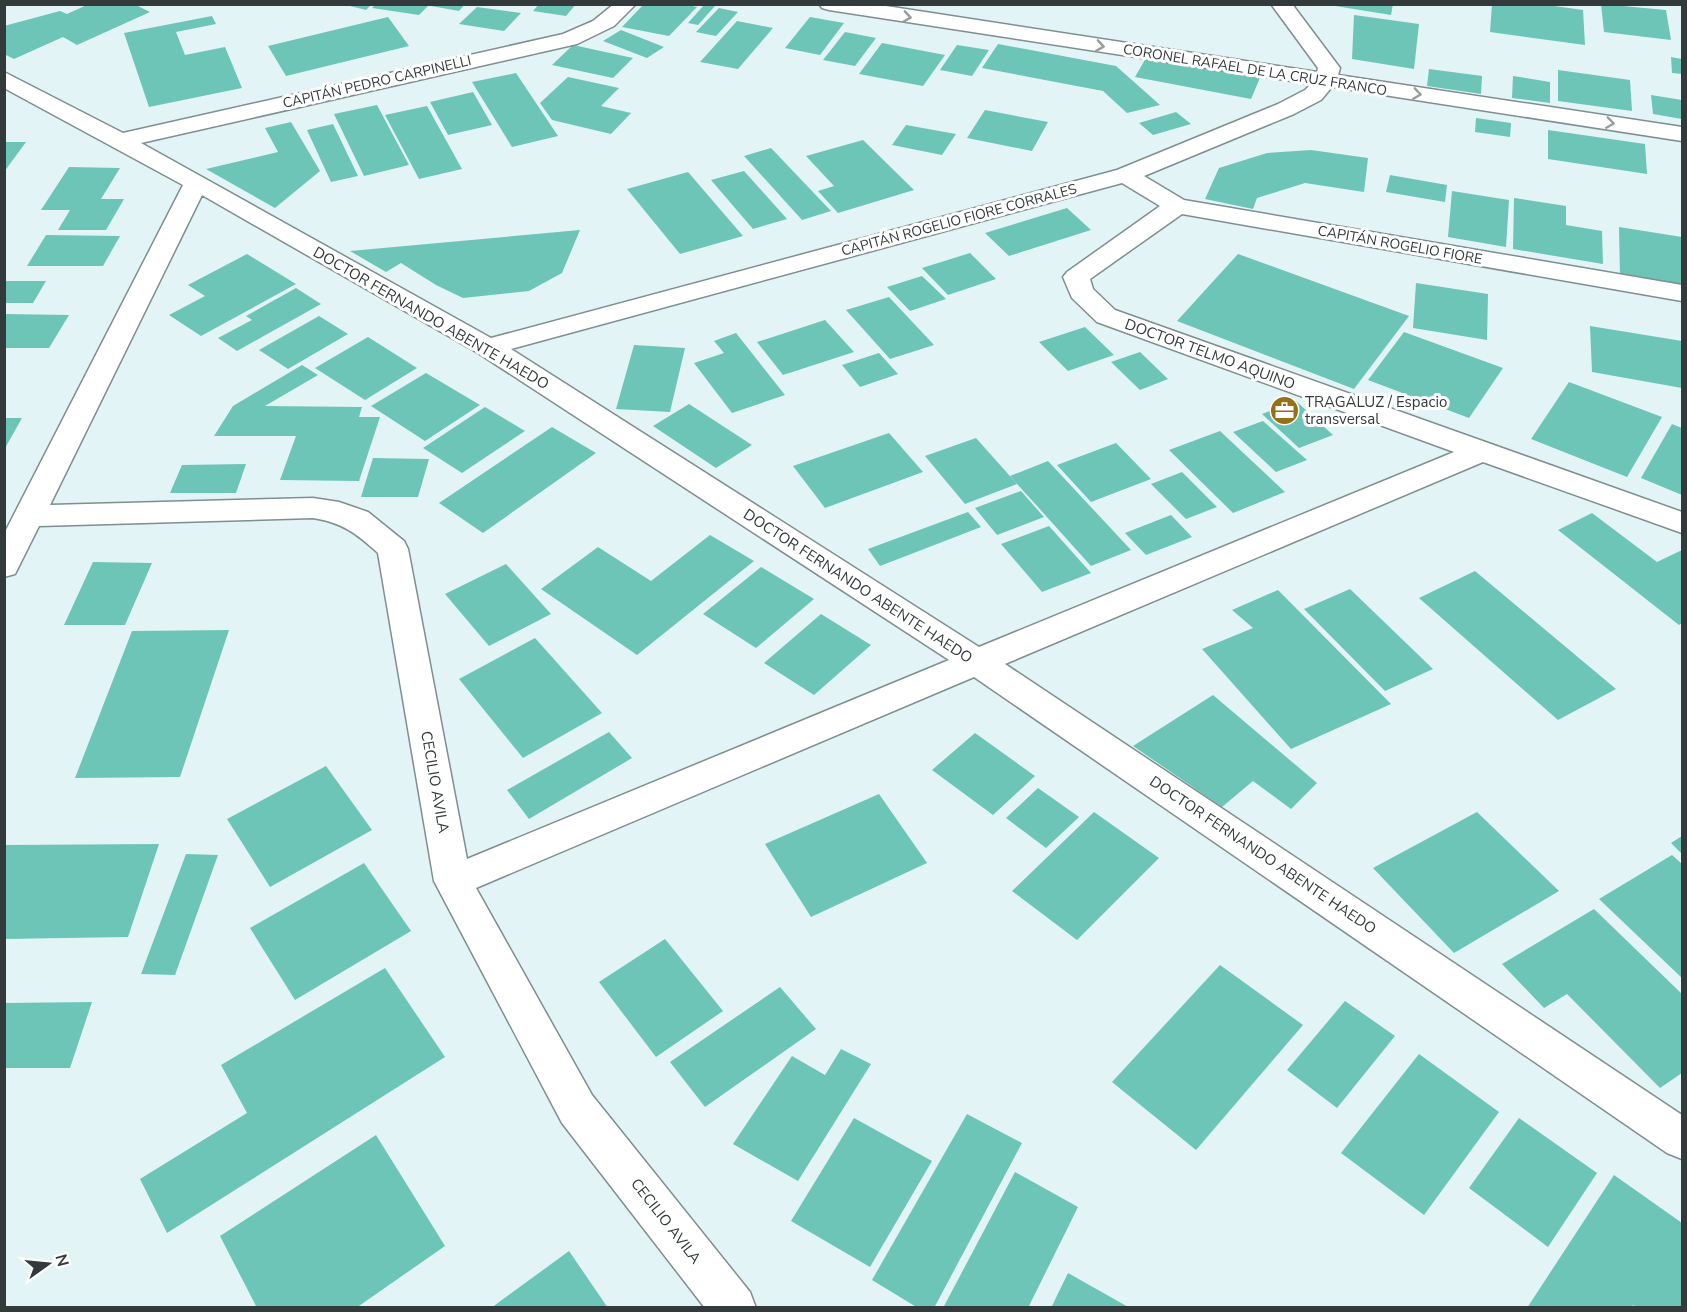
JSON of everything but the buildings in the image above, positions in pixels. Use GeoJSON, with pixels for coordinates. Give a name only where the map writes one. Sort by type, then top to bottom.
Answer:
{"type":"FeatureCollection","features":[{"type":"Feature","properties":{"kind":"street","name":"CAPITÁN PEDRO CARPINELLI"},"geometry":{"type":"LineString","coordinates":[[120,141],[569,39],[595,30],[617,15],[626,4]]}},
{"type":"Feature","properties":{"kind":"street","name":"CORONEL RAFAEL DE LA CRUZ FRANCO"},"geometry":{"type":"LineString","coordinates":[[828,4],[1683,134]]}},
{"type":"Feature","properties":{"kind":"street"},"geometry":{"type":"LineString","coordinates":[[1281,4],[1329,68],[1326,81]]}},
{"type":"Feature","properties":{"kind":"street","name":"DOCTOR FERNANDO ABENTE HAEDO"},"geometry":{"type":"LineString","coordinates":[[4,79],[196,182],[488,347],[975,661],[1683,1139]]}},
{"type":"Feature","properties":{"kind":"street","name":"CAPITÁN ROGELIO FIORE CORRALES"},"geometry":{"type":"LineString","coordinates":[[488,347],[1125,175],[1286,109],[1313,96],[1326,81]]}},
{"type":"Feature","properties":{"kind":"street","name":"CAPITÁN ROGELIO FIORE"},"geometry":{"type":"LineString","coordinates":[[1125,175],[1178,206],[1683,293]]}},
{"type":"Feature","properties":{"kind":"street"},"geometry":{"type":"LineString","coordinates":[[4,566],[196,182]]}},
{"type":"Feature","properties":{"kind":"street","name":"DOCTOR TELMO AQUINO"},"geometry":{"type":"LineString","coordinates":[[1178,206],[1076,277],[1081,292],[1106,316],[1683,523]]}},
{"type":"Feature","properties":{"kind":"street"},"geometry":{"type":"LineString","coordinates":[[453,881],[1482,451]]}},
{"type":"Feature","properties":{"kind":"street","name":"CECILIO AVILA"},"geometry":{"type":"LineString","coordinates":[[28,516],[313,508],[342,512],[363,522],[393,549],[453,881],[577,1109],[734,1308]]}},
{"type":"Feature","properties":{"kind":"place","name":"TRAGALUZ / Espacio transversal"},"geometry":{"type":"Point","coordinates":[1284,411]}}]}
